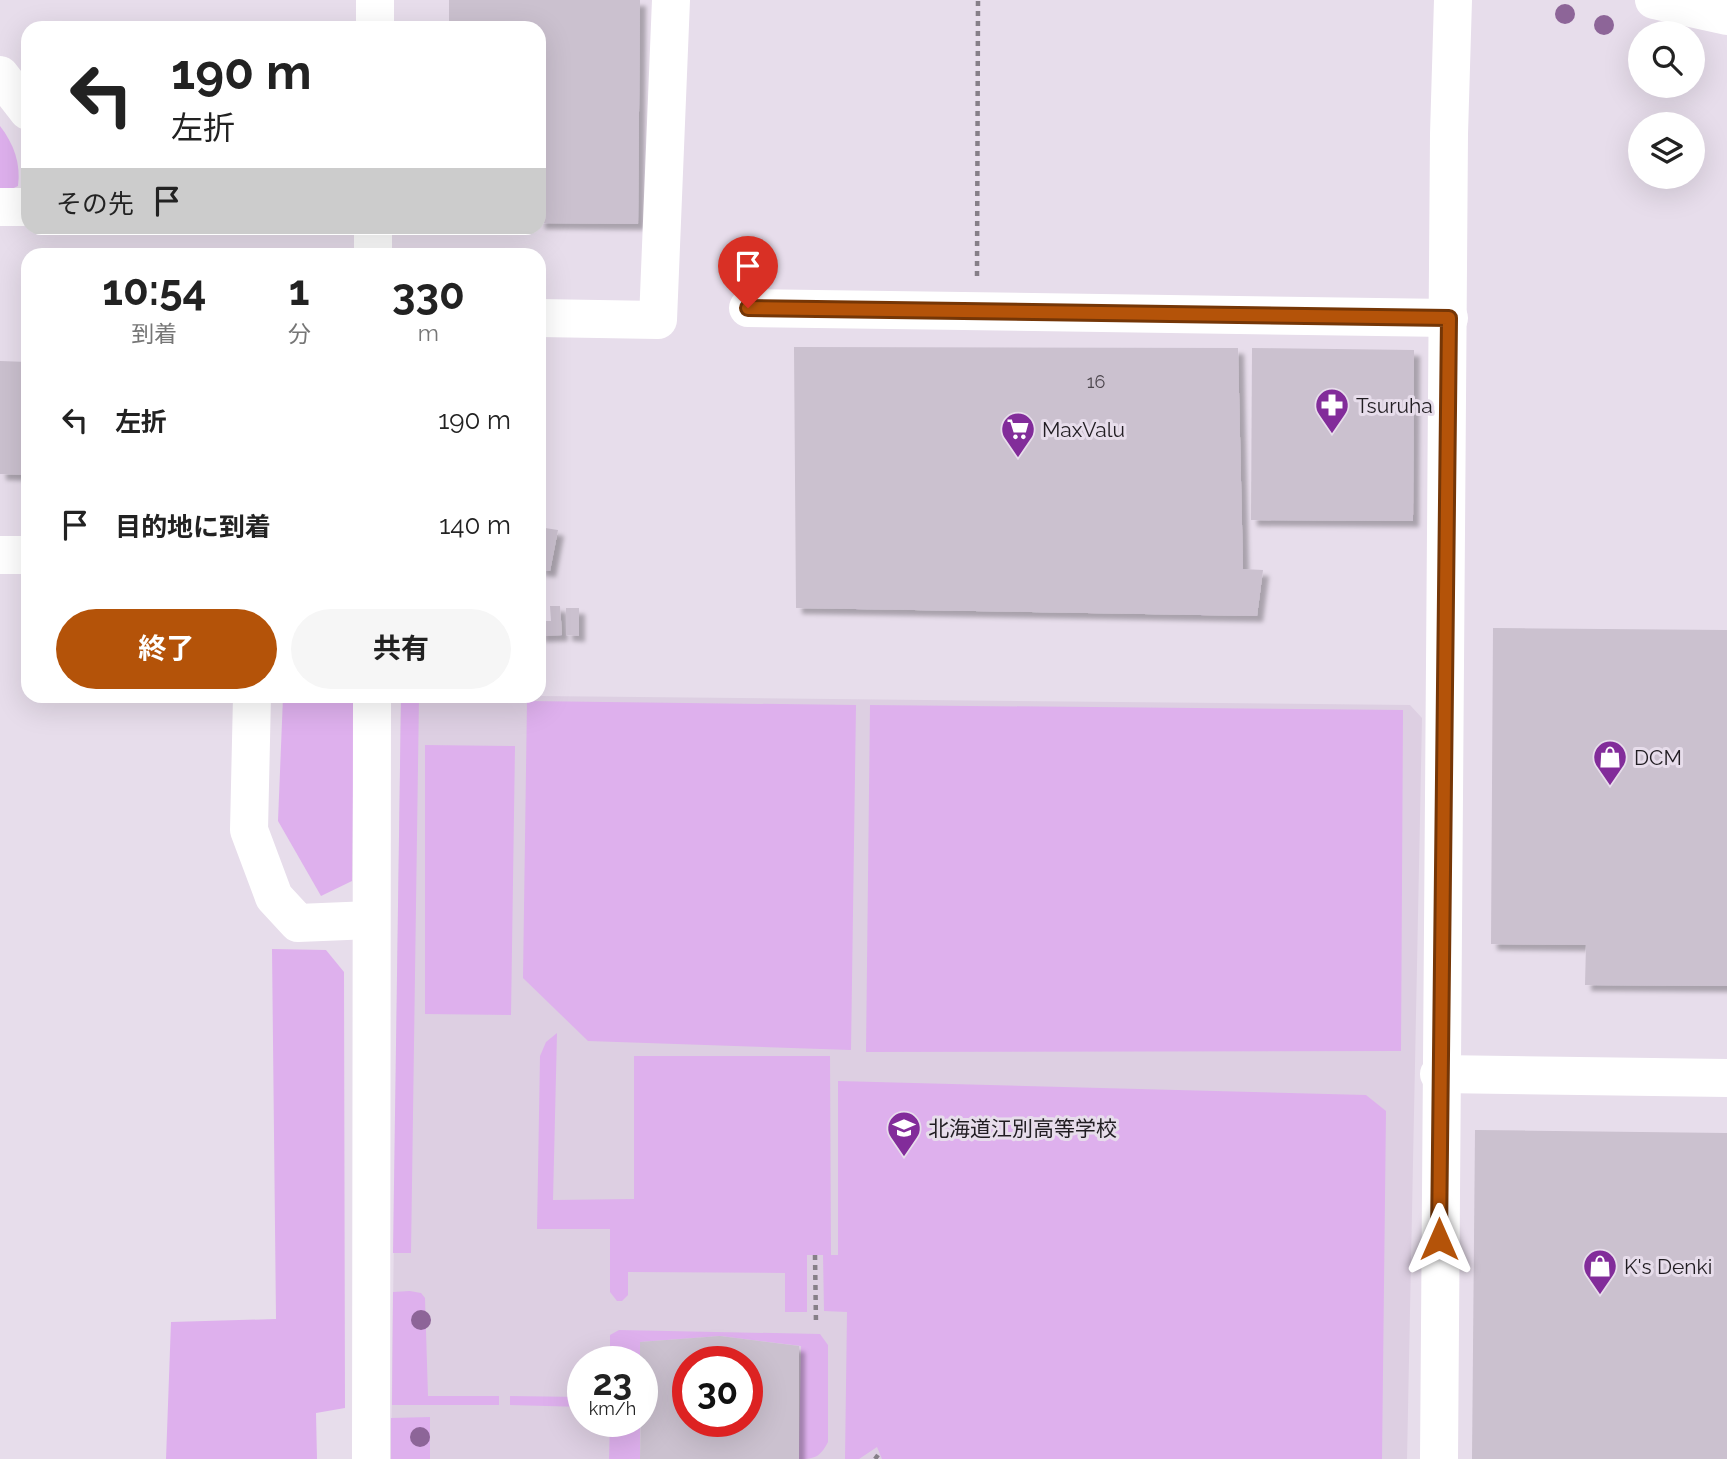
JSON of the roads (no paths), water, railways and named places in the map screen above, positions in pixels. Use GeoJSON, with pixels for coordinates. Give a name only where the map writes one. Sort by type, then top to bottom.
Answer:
{"type":"FeatureCollection","features":[{"type":"Feature","properties":{"kind":"street"},"geometry":{"type":"LineString","coordinates":[[375,0],[375,21]]}},
{"type":"Feature","properties":{"kind":"street"},"geometry":{"type":"LineString","coordinates":[[546,318],[658,320],[671,0]]}},
{"type":"Feature","properties":{"kind":"street"},"geometry":{"type":"LineString","coordinates":[[1439,1459],[1439,1074],[1449,134],[1453,0]]}},
{"type":"Feature","properties":{"kind":"street"},"geometry":{"type":"LineString","coordinates":[[1654,0],[1727,16]]}},
{"type":"Feature","properties":{"kind":"street"},"geometry":{"type":"LineString","coordinates":[[0,75],[21,102]]}},
{"type":"Feature","properties":{"kind":"street"},"geometry":{"type":"LineString","coordinates":[[0,207],[21,207]]}},
{"type":"Feature","properties":{"kind":"street"},"geometry":{"type":"LineString","coordinates":[[748,308],[1449,318]]}},
{"type":"Feature","properties":{"kind":"street"},"geometry":{"type":"LineString","coordinates":[[0,555],[21,555]]}},
{"type":"Feature","properties":{"kind":"street"},"geometry":{"type":"LineString","coordinates":[[252,703],[248,830],[274,897],[298,923],[372,920]]}},
{"type":"Feature","properties":{"kind":"street"},"geometry":{"type":"LineString","coordinates":[[371,1459],[372,703]]}},
{"type":"Feature","properties":{"kind":"street"},"geometry":{"type":"LineString","coordinates":[[1439,1074],[1727,1078]]}},
{"type":"Feature","properties":{"kind":"place","name":"Tsuruha"},"geometry":{"type":"Point","coordinates":[1332,435]}},
{"type":"Feature","properties":{"kind":"place","name":"MaxValu"},"geometry":{"type":"Point","coordinates":[1018,459]}},
{"type":"Feature","properties":{"kind":"place","name":"DCM"},"geometry":{"type":"Point","coordinates":[1610,787]}},
{"type":"Feature","properties":{"kind":"place","name":"北海道江別高等学校"},"geometry":{"type":"Point","coordinates":[904,1158]}},
{"type":"Feature","properties":{"kind":"place","name":"K's Denki"},"geometry":{"type":"Point","coordinates":[1600,1296]}}]}
